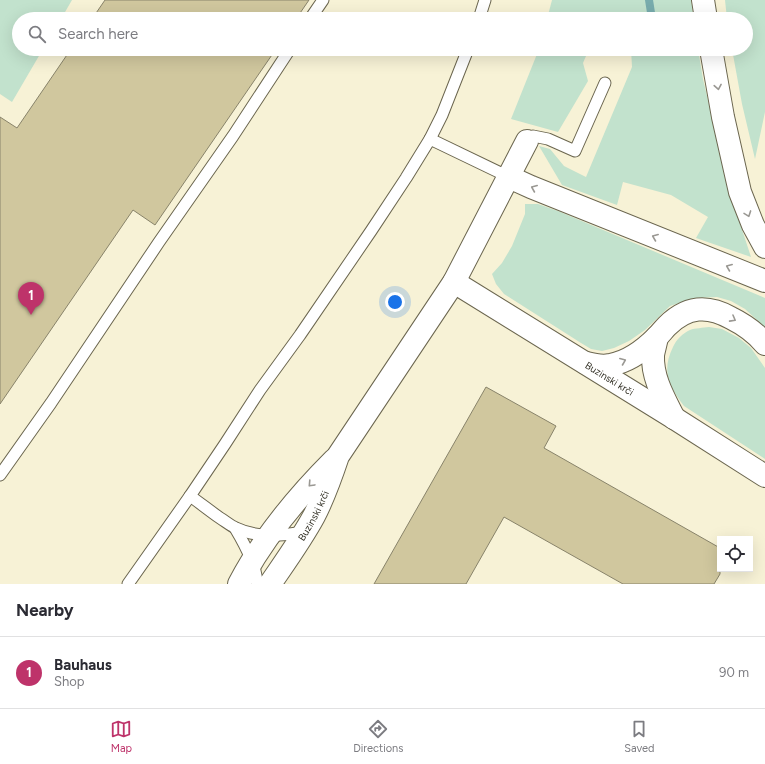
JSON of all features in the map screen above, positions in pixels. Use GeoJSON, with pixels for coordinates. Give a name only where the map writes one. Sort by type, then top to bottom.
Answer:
{"type":"FeatureCollection","features":[{"type":"Feature","properties":{"kind":"main road"},"geometry":{"type":"LineString","coordinates":[[703,0],[705,12]]}},
{"type":"Feature","properties":{"kind":"main road"},"geometry":{"type":"LineString","coordinates":[[712,56],[723,117],[740,192],[753,225],[765,247]]}},
{"type":"Feature","properties":{"kind":"main road","name":"Buzinski krči"},"geometry":{"type":"LineString","coordinates":[[270,584],[314,516],[327,489],[338,456],[454,282],[527,140]]}},
{"type":"Feature","properties":{"kind":"main road"},"geometry":{"type":"LineString","coordinates":[[509,177],[530,187],[765,281]]}},
{"type":"Feature","properties":{"kind":"main road","name":"Buzinski krči"},"geometry":{"type":"LineString","coordinates":[[454,282],[765,476]]}},
{"type":"Feature","properties":{"kind":"main road"},"geometry":{"type":"LineString","coordinates":[[585,363],[599,366],[625,361],[643,349],[679,316],[691,310],[704,308],[723,313],[742,324],[765,344]]}},
{"type":"Feature","properties":{"kind":"main road"},"geometry":{"type":"LineString","coordinates":[[657,337],[653,353],[655,375],[674,418]]}},
{"type":"Feature","properties":{"kind":"main road"},"geometry":{"type":"LineString","coordinates":[[239,584],[252,561],[298,497],[338,456]]}},
{"type":"Feature","properties":{"kind":"lane"},"geometry":{"type":"LineString","coordinates":[[315,12],[323,0]]}},
{"type":"Feature","properties":{"kind":"lane"},"geometry":{"type":"LineString","coordinates":[[481,12],[485,0]]}},
{"type":"Feature","properties":{"kind":"lane"},"geometry":{"type":"LineString","coordinates":[[0,475],[233,136],[285,56]]}},
{"type":"Feature","properties":{"kind":"lane"},"geometry":{"type":"LineString","coordinates":[[128,584],[190,496],[260,390],[380,218],[406,178],[430,139],[442,115],[465,56]]}},
{"type":"Feature","properties":{"kind":"lane"},"geometry":{"type":"LineString","coordinates":[[527,140],[533,136],[548,139],[575,151],[605,83]]}},
{"type":"Feature","properties":{"kind":"lane"},"geometry":{"type":"LineString","coordinates":[[430,139],[509,177]]}},
{"type":"Feature","properties":{"kind":"lane"},"geometry":{"type":"LineString","coordinates":[[190,496],[235,528],[246,532],[256,535],[292,534],[305,532]]}},
{"type":"Feature","properties":{"kind":"lane"},"geometry":{"type":"LineString","coordinates":[[235,528],[252,561],[257,584]]}},
{"type":"Feature","properties":{"kind":"green space"},"geometry":{"type":"Polygon","coordinates":[[[0,0],[72,0],[65,12],[12,12],[12,56],[39,56],[12,102],[0,94],[0,0]]]}},
{"type":"Feature","properties":{"kind":"green space"},"geometry":{"type":"Polygon","coordinates":[[[552,0],[691,0],[693,12],[549,12],[552,0]]]}},
{"type":"Feature","properties":{"kind":"green space"},"geometry":{"type":"Polygon","coordinates":[[[725,0],[765,0],[765,112],[755,159],[742,104],[733,56],[753,56],[753,12],[726,12],[725,0]]]}},
{"type":"Feature","properties":{"kind":"green space"},"geometry":{"type":"Polygon","coordinates":[[[536,56],[586,56],[583,63],[588,81],[558,132],[511,119],[536,56]]]}},
{"type":"Feature","properties":{"kind":"green space"},"geometry":{"type":"Polygon","coordinates":[[[631,56],[699,56],[703,79],[730,193],[751,257],[696,238],[708,217],[671,195],[623,182],[617,205],[562,185],[539,146],[550,149],[564,166],[586,177],[632,67],[631,56]]]}},
{"type":"Feature","properties":{"kind":"green space"},"geometry":{"type":"Polygon","coordinates":[[[525,204],[538,204],[558,211],[765,298],[765,331],[757,320],[745,309],[731,301],[717,297],[694,298],[670,306],[645,330],[629,341],[614,348],[602,351],[591,349],[504,294],[496,284],[492,274],[502,263],[512,246],[525,214],[525,204]]]}},
{"type":"Feature","properties":{"kind":"green space"},"geometry":{"type":"Polygon","coordinates":[[[709,327],[722,329],[739,338],[751,348],[765,368],[765,459],[684,406],[674,392],[668,378],[667,371],[669,356],[676,342],[682,335],[690,330],[709,327]]]}},
{"type":"Feature","properties":{"kind":"building"},"geometry":{"type":"Polygon","coordinates":[[[105,0],[309,0],[301,12],[97,12],[105,0]]]}},
{"type":"Feature","properties":{"kind":"building"},"geometry":{"type":"Polygon","coordinates":[[[66,56],[271,56],[155,225],[133,210],[0,404],[0,117],[17,128],[66,56]]]}},
{"type":"Feature","properties":{"kind":"building"},"geometry":{"type":"Polygon","coordinates":[[[486,387],[556,426],[544,448],[717,546],[717,572],[720,572],[714,584],[623,584],[504,517],[466,584],[374,584],[486,387]]]}},
{"type":"Feature","properties":{"kind":"waterway"},"geometry":{"type":"LineString","coordinates":[[649,0],[651,12]]}},
{"type":"Feature","properties":{"kind":"place","name":"Bauhaus"},"geometry":{"type":"Point","coordinates":[31,315]}}]}
